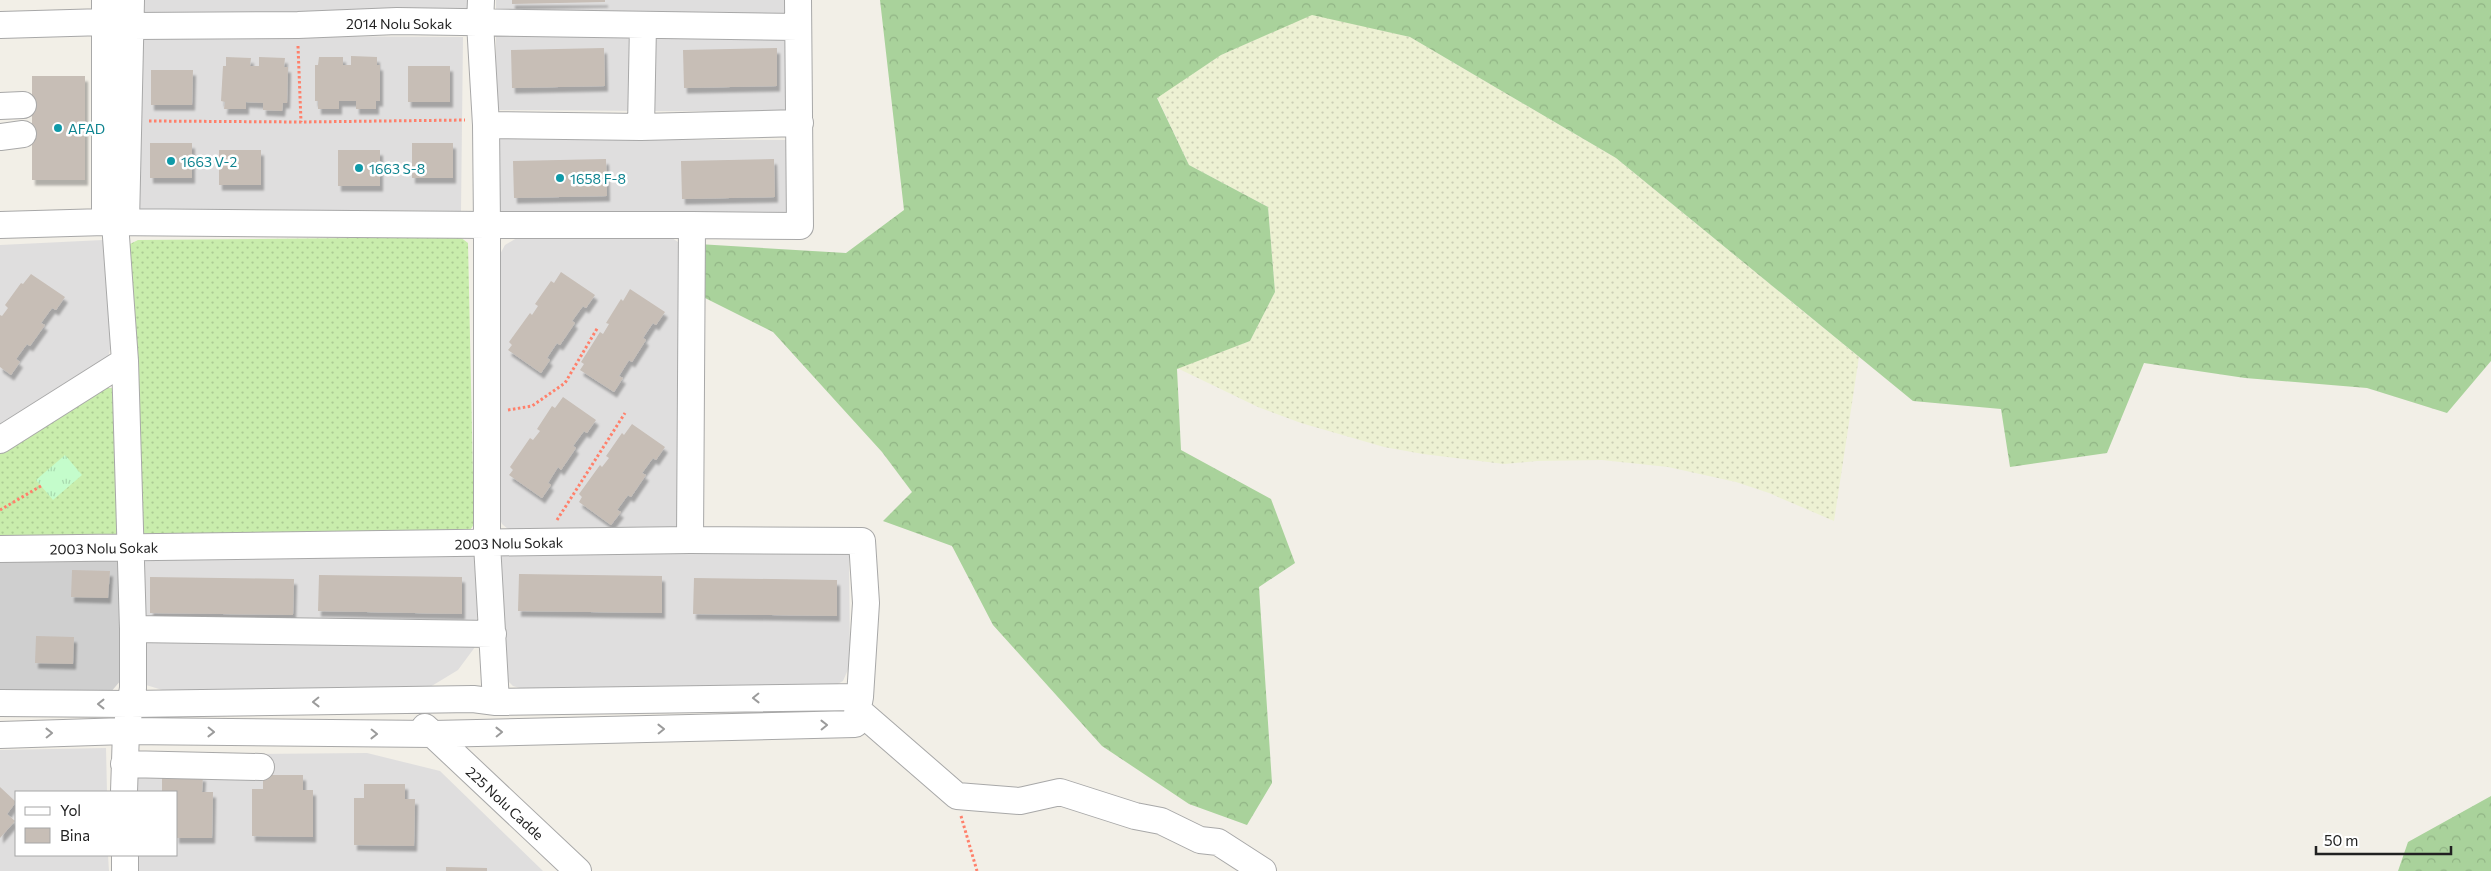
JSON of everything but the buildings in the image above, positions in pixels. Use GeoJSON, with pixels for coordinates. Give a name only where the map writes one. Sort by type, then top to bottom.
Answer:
{"type":"FeatureCollection","features":[{"type":"Feature","properties":{"kind":"street"},"geometry":{"type":"LineString","coordinates":[[115,222],[128,120],[131,0]]}},
{"type":"Feature","properties":{"kind":"street"},"geometry":{"type":"LineString","coordinates":[[0,225],[115,222],[800,226],[798,0]]}},
{"type":"Feature","properties":{"kind":"street"},"geometry":{"type":"LineString","coordinates":[[105,11],[115,222],[125,361],[133,629],[133,688],[126,732],[124,791]]}},
{"type":"Feature","properties":{"kind":"street","name":"2014 Nolu Sokak"},"geometry":{"type":"LineString","coordinates":[[0,25],[105,11],[131,26],[298,26],[397,21],[480,12],[643,25],[798,27]]}},
{"type":"Feature","properties":{"kind":"street"},"geometry":{"type":"LineString","coordinates":[[443,734],[484,701],[493,634],[487,544],[489,413],[486,122],[480,12]]}},
{"type":"Feature","properties":{"kind":"street"},"geometry":{"type":"LineString","coordinates":[[642,127],[643,25]]}},
{"type":"Feature","properties":{"kind":"street"},"geometry":{"type":"LineString","coordinates":[[486,122],[642,127],[800,123]]}},
{"type":"Feature","properties":{"kind":"street"},"geometry":{"type":"LineString","coordinates":[[690,540],[692,225]]}},
{"type":"Feature","properties":{"kind":"street"},"geometry":{"type":"LineString","coordinates":[[0,440],[125,361]]}},
{"type":"Feature","properties":{"kind":"street","name":"2003 Nolu Sokak"},"geometry":{"type":"LineString","coordinates":[[0,549],[690,540],[862,541],[866,603],[859,703]]}},
{"type":"Feature","properties":{"kind":"street"},"geometry":{"type":"LineString","coordinates":[[133,629],[493,634]]}},
{"type":"Feature","properties":{"kind":"street"},"geometry":{"type":"LineString","coordinates":[[0,703],[130,704],[400,701],[859,703],[957,796],[1020,801],[1060,792],[1135,816],[1161,821],[1200,840],[1218,842],[1264,871]]}},
{"type":"Feature","properties":{"kind":"street","name":"225 Nolu Cadde"},"geometry":{"type":"LineString","coordinates":[[400,701],[443,734],[578,871]]}},
{"type":"Feature","properties":{"kind":"street"},"geometry":{"type":"LineString","coordinates":[[0,734],[126,732],[443,734],[855,724],[859,703]]}},
{"type":"Feature","properties":{"kind":"street"},"geometry":{"type":"LineString","coordinates":[[124,764],[261,767]]}},
{"type":"Feature","properties":{"kind":"street"},"geometry":{"type":"LineString","coordinates":[[125,856],[126,871]]}},
{"type":"Feature","properties":{"kind":"path"},"geometry":{"type":"LineString","coordinates":[[298,26],[301,122]]}},
{"type":"Feature","properties":{"kind":"path"},"geometry":{"type":"LineString","coordinates":[[128,120],[486,122]]}},
{"type":"Feature","properties":{"kind":"path"},"geometry":{"type":"LineString","coordinates":[[489,413],[532,406],[565,383],[598,327]]}},
{"type":"Feature","properties":{"kind":"path"},"geometry":{"type":"LineString","coordinates":[[544,542],[625,413]]}},
{"type":"Feature","properties":{"kind":"path"},"geometry":{"type":"LineString","coordinates":[[0,510],[41,486]]}},
{"type":"Feature","properties":{"kind":"path"},"geometry":{"type":"LineString","coordinates":[[957,796],[977,871]]}},
{"type":"Feature","properties":{"kind":"shaded area"},"geometry":{"type":"Polygon","coordinates":[[[136,0],[470,0],[470,15],[136,15],[136,0]]]}},
{"type":"Feature","properties":{"kind":"shaded area"},"geometry":{"type":"Polygon","coordinates":[[[496,0],[790,0],[790,17],[496,16],[496,0]]]}},
{"type":"Feature","properties":{"kind":"shaded area"},"geometry":{"type":"Polygon","coordinates":[[[496,32],[791,33],[790,112],[496,110],[496,32]]]}},
{"type":"Feature","properties":{"kind":"shaded area"},"geometry":{"type":"Polygon","coordinates":[[[113,35],[463,37],[461,211],[112,209],[113,35]]]}},
{"type":"Feature","properties":{"kind":"shaded area"},"geometry":{"type":"Polygon","coordinates":[[[499,139],[793,140],[792,218],[498,217],[499,139]]]}},
{"type":"Feature","properties":{"kind":"shaded area"},"geometry":{"type":"Polygon","coordinates":[[[666,234],[678,242],[684,261],[679,523],[673,531],[514,534],[502,524],[497,512],[498,258],[505,245],[522,235],[666,234]]]}},
{"type":"Feature","properties":{"kind":"shaded area"},"geometry":{"type":"Polygon","coordinates":[[[103,240],[111,345],[108,358],[0,431],[0,245],[103,240]]]}},
{"type":"Feature","properties":{"kind":"shaded area"},"geometry":{"type":"Polygon","coordinates":[[[849,552],[850,665],[843,681],[827,690],[530,691],[513,686],[500,673],[501,553],[849,552]]]}},
{"type":"Feature","properties":{"kind":"shaded area"},"geometry":{"type":"Polygon","coordinates":[[[476,555],[481,558],[475,647],[458,670],[430,687],[169,692],[146,685],[143,559],[476,555]]]}},
{"type":"Feature","properties":{"kind":"shaded area"},"geometry":{"type":"Polygon","coordinates":[[[120,560],[127,673],[110,693],[0,691],[0,561],[120,560]]]}},
{"type":"Feature","properties":{"kind":"shaded area"},"geometry":{"type":"Polygon","coordinates":[[[106,748],[107,791],[15,791],[15,856],[108,856],[109,871],[0,871],[0,750],[106,748]]]}},
{"type":"Feature","properties":{"kind":"shaded area"},"geometry":{"type":"Polygon","coordinates":[[[367,753],[440,771],[543,871],[134,871],[133,856],[178,856],[178,791],[133,791],[133,755],[367,753]]]}},
{"type":"Feature","properties":{"kind":"green space"},"geometry":{"type":"Polygon","coordinates":[[[880,0],[2491,0],[2491,361],[2447,413],[2367,388],[2245,378],[2144,363],[2107,453],[2010,467],[2001,409],[1913,401],[1616,158],[1410,37],[1312,15],[1221,55],[1157,98],[1189,165],[1268,207],[1275,292],[1250,341],[1177,369],[1181,450],[1271,499],[1295,563],[1259,587],[1272,783],[1247,825],[1189,804],[1102,746],[993,625],[952,546],[883,521],[912,492],[882,452],[773,332],[699,295],[698,244],[846,253],[904,210],[880,0]]]}},
{"type":"Feature","properties":{"kind":"green space"},"geometry":{"type":"Polygon","coordinates":[[[1312,14],[1410,37],[1616,158],[1859,357],[1834,521],[1769,493],[1736,482],[1668,467],[1602,460],[1537,461],[1504,464],[1384,447],[1301,423],[1258,407],[1177,368],[1250,341],[1275,292],[1268,207],[1189,165],[1157,97],[1221,55],[1312,14]]]}},
{"type":"Feature","properties":{"kind":"green space"},"geometry":{"type":"Polygon","coordinates":[[[460,237],[468,243],[474,524],[469,532],[141,538],[128,245],[138,240],[460,237]]]}},
{"type":"Feature","properties":{"kind":"green space"},"geometry":{"type":"Polygon","coordinates":[[[105,388],[117,388],[121,536],[0,539],[0,451],[105,388]]]}},
{"type":"Feature","properties":{"kind":"green space"},"geometry":{"type":"Polygon","coordinates":[[[65,455],[82,475],[53,500],[36,480],[65,455]]]}},
{"type":"Feature","properties":{"kind":"green space"},"geometry":{"type":"Polygon","coordinates":[[[2491,796],[2491,871],[2398,871],[2408,842],[2491,796]]]}},
{"type":"Feature","properties":{"kind":"place","name":"AFAD"},"geometry":{"type":"Point","coordinates":[58,128]}},
{"type":"Feature","properties":{"kind":"place","name":"1663 V-2"},"geometry":{"type":"Point","coordinates":[171,161]}},
{"type":"Feature","properties":{"kind":"place","name":"1663 S-8"},"geometry":{"type":"Point","coordinates":[359,168]}},
{"type":"Feature","properties":{"kind":"place","name":"1658 F-8"},"geometry":{"type":"Point","coordinates":[560,178]}}]}
